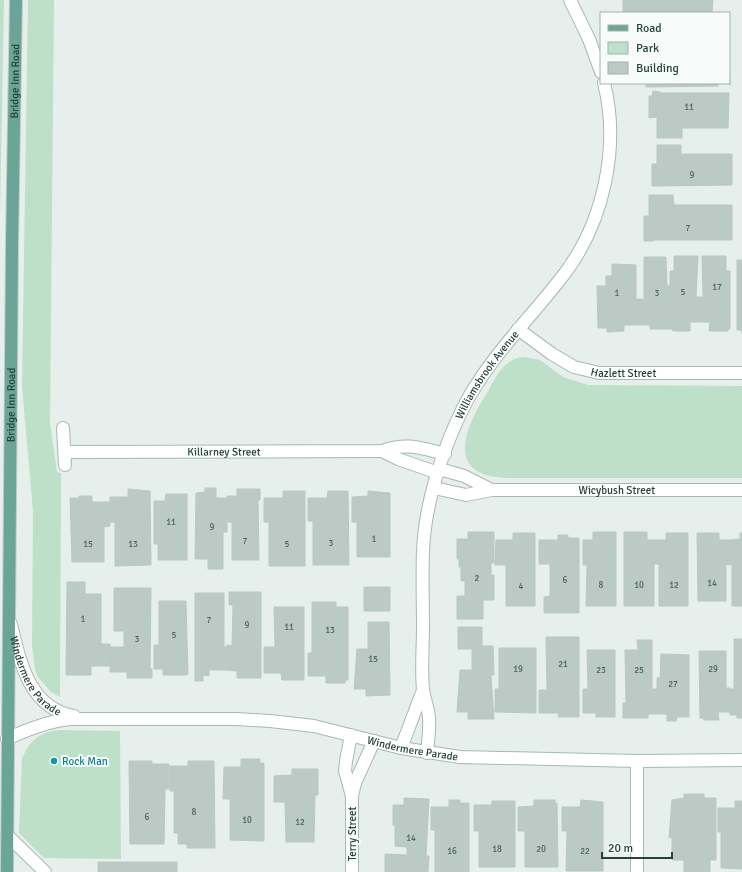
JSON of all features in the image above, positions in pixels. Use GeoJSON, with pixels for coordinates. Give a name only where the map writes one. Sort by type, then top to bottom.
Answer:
{"type":"FeatureCollection","features":[{"type":"Feature","properties":{"kind":"main road","name":"Bridge Inn Road"},"geometry":{"type":"LineString","coordinates":[[7,872],[8,612],[16,0]]}},
{"type":"Feature","properties":{"kind":"street"},"geometry":{"type":"LineString","coordinates":[[570,0],[590,39],[600,69]]}},
{"type":"Feature","properties":{"kind":"street","name":"Williamsbrook Avenue"},"geometry":{"type":"LineString","coordinates":[[427,753],[429,716],[423,689],[423,550],[427,518],[434,488],[444,454],[463,409],[476,385],[498,353],[566,271],[592,225],[600,203],[609,152],[608,107],[604,84]]}},
{"type":"Feature","properties":{"kind":"street","name":"Hazlett Street"},"geometry":{"type":"LineString","coordinates":[[518,329],[552,354],[574,367],[599,373],[742,373]]}},
{"type":"Feature","properties":{"kind":"street"},"geometry":{"type":"LineString","coordinates":[[63,428],[66,452],[65,465]]}},
{"type":"Feature","properties":{"kind":"street","name":"Killarney Street"},"geometry":{"type":"LineString","coordinates":[[66,452],[382,451],[402,445],[419,447],[444,454]]}},
{"type":"Feature","properties":{"kind":"street","name":"Killarney Street"},"geometry":{"type":"LineString","coordinates":[[382,451],[398,459],[439,471]]}},
{"type":"Feature","properties":{"kind":"street","name":"Wicybush Street"},"geometry":{"type":"LineString","coordinates":[[439,471],[464,476],[492,490]]}},
{"type":"Feature","properties":{"kind":"street","name":"Wicybush Street"},"geometry":{"type":"LineString","coordinates":[[434,488],[466,495],[492,490],[742,490]]}},
{"type":"Feature","properties":{"kind":"street","name":"Windermere Parade"},"geometry":{"type":"LineString","coordinates":[[8,612],[23,667],[36,694],[52,709],[85,718]]}},
{"type":"Feature","properties":{"kind":"street","name":"Williamsbrook Avenue"},"geometry":{"type":"LineString","coordinates":[[402,748],[423,689]]}},
{"type":"Feature","properties":{"kind":"street","name":"Windermere Parade"},"geometry":{"type":"LineString","coordinates":[[7,739],[55,720],[85,718],[244,719],[314,726],[351,734],[402,748],[445,756],[499,759],[637,761],[742,760]]}},
{"type":"Feature","properties":{"kind":"street","name":"Terry Street"},"geometry":{"type":"LineString","coordinates":[[351,734],[346,761],[346,771],[352,796]]}},
{"type":"Feature","properties":{"kind":"street","name":"Terry Street"},"geometry":{"type":"LineString","coordinates":[[352,872],[352,796],[355,783],[374,741]]}},
{"type":"Feature","properties":{"kind":"street"},"geometry":{"type":"LineString","coordinates":[[637,761],[637,872]]}},
{"type":"Feature","properties":{"kind":"street"},"geometry":{"type":"LineString","coordinates":[[7,835],[45,872]]}},
{"type":"Feature","properties":{"kind":"green space"},"geometry":{"type":"Polygon","coordinates":[[[0,0],[4,0],[0,215],[0,0]]]}},
{"type":"Feature","properties":{"kind":"green space"},"geometry":{"type":"Polygon","coordinates":[[[28,0],[54,0],[50,423],[57,472],[61,473],[60,697],[51,692],[38,677],[35,670],[32,645],[33,511],[22,387],[28,0]]]}},
{"type":"Feature","properties":{"kind":"green space"},"geometry":{"type":"Polygon","coordinates":[[[525,357],[540,360],[563,377],[588,385],[742,386],[742,478],[506,478],[486,475],[474,469],[467,459],[465,448],[467,434],[472,420],[500,371],[513,360],[525,357]]]}},
{"type":"Feature","properties":{"kind":"green space"},"geometry":{"type":"Polygon","coordinates":[[[59,730],[120,731],[121,859],[44,858],[19,833],[22,759],[28,747],[36,738],[40,735],[59,730]]]}},
{"type":"Feature","properties":{"kind":"building"},"geometry":{"type":"Polygon","coordinates":[[[623,0],[713,0],[712,12],[623,12],[623,0]]]}},
{"type":"Feature","properties":{"kind":"building"},"geometry":{"type":"Polygon","coordinates":[[[646,84],[718,84],[718,86],[646,87],[646,84]]]}},
{"type":"Feature","properties":{"kind":"building"},"geometry":{"type":"Polygon","coordinates":[[[653,91],[660,93],[729,93],[728,128],[682,128],[682,138],[657,138],[657,117],[649,118],[649,96],[652,96],[653,91]]]}},
{"type":"Feature","properties":{"kind":"building"},"geometry":{"type":"Polygon","coordinates":[[[657,145],[681,145],[681,154],[732,154],[732,185],[652,186],[652,164],[657,164],[657,145]]]}},
{"type":"Feature","properties":{"kind":"building"},"geometry":{"type":"Polygon","coordinates":[[[649,195],[673,195],[674,205],[732,205],[732,240],[644,241],[644,216],[649,216],[649,195]]]}},
{"type":"Feature","properties":{"kind":"building"},"geometry":{"type":"Polygon","coordinates":[[[674,256],[698,256],[696,297],[700,297],[700,322],[690,322],[690,331],[673,331],[670,329],[670,271],[674,271],[674,256]]]}},
{"type":"Feature","properties":{"kind":"building"},"geometry":{"type":"Polygon","coordinates":[[[702,256],[726,256],[726,271],[730,271],[730,329],[728,329],[728,331],[709,331],[710,322],[700,322],[700,297],[703,297],[702,256]]]}},
{"type":"Feature","properties":{"kind":"building"},"geometry":{"type":"Polygon","coordinates":[[[644,257],[666,257],[667,286],[670,286],[670,329],[650,329],[650,325],[641,325],[641,299],[644,300],[644,257]]]}},
{"type":"Feature","properties":{"kind":"building"},"geometry":{"type":"Polygon","coordinates":[[[737,260],[742,260],[742,333],[741,330],[737,330],[737,260]]]}},
{"type":"Feature","properties":{"kind":"building"},"geometry":{"type":"Polygon","coordinates":[[[612,264],[636,265],[636,299],[641,299],[641,325],[624,325],[624,331],[607,332],[607,328],[598,328],[597,286],[606,286],[606,276],[612,276],[612,264]]]}},
{"type":"Feature","properties":{"kind":"building"},"geometry":{"type":"Polygon","coordinates":[[[205,488],[216,488],[216,498],[227,498],[227,532],[223,532],[223,569],[208,569],[208,559],[195,559],[196,493],[205,492],[205,488]]]}},
{"type":"Feature","properties":{"kind":"building"},"geometry":{"type":"Polygon","coordinates":[[[128,489],[150,491],[151,565],[115,566],[115,522],[110,522],[110,497],[128,497],[128,489]]]}},
{"type":"Feature","properties":{"kind":"building"},"geometry":{"type":"Polygon","coordinates":[[[237,489],[260,489],[260,500],[258,500],[259,560],[232,560],[232,522],[228,522],[227,496],[237,496],[237,489]]]}},
{"type":"Feature","properties":{"kind":"building"},"geometry":{"type":"Polygon","coordinates":[[[283,491],[305,491],[305,566],[269,566],[269,522],[264,522],[264,498],[283,498],[283,491]]]}},
{"type":"Feature","properties":{"kind":"building"},"geometry":{"type":"Polygon","coordinates":[[[328,491],[348,491],[349,565],[313,565],[313,521],[308,521],[308,498],[327,498],[328,491]]]}},
{"type":"Feature","properties":{"kind":"building"},"geometry":{"type":"Polygon","coordinates":[[[368,491],[390,493],[390,557],[357,557],[357,522],[352,522],[352,497],[368,496],[368,491]]]}},
{"type":"Feature","properties":{"kind":"building"},"geometry":{"type":"Polygon","coordinates":[[[166,494],[187,494],[187,560],[158,560],[158,544],[154,544],[154,501],[165,501],[166,494]]]}},
{"type":"Feature","properties":{"kind":"building"},"geometry":{"type":"Polygon","coordinates":[[[79,496],[92,496],[92,502],[110,502],[110,526],[104,527],[104,562],[72,562],[70,498],[79,498],[79,496]]]}},
{"type":"Feature","properties":{"kind":"building"},"geometry":{"type":"Polygon","coordinates":[[[468,532],[494,532],[494,563],[491,563],[491,575],[494,575],[494,600],[483,600],[483,619],[457,619],[457,596],[465,596],[465,581],[461,581],[461,567],[459,567],[459,559],[457,559],[457,539],[468,539],[468,532]]]}},
{"type":"Feature","properties":{"kind":"building"},"geometry":{"type":"Polygon","coordinates":[[[593,532],[616,532],[616,606],[586,606],[587,565],[583,565],[583,540],[593,540],[593,532]]]}},
{"type":"Feature","properties":{"kind":"building"},"geometry":{"type":"Polygon","coordinates":[[[624,532],[647,532],[647,540],[657,540],[657,564],[654,564],[654,606],[624,606],[624,532]]]}},
{"type":"Feature","properties":{"kind":"building"},"geometry":{"type":"Polygon","coordinates":[[[513,533],[535,533],[535,606],[506,606],[506,565],[495,565],[496,540],[513,540],[513,533]]]}},
{"type":"Feature","properties":{"kind":"building"},"geometry":{"type":"Polygon","coordinates":[[[666,533],[688,533],[688,606],[659,606],[659,564],[657,564],[657,540],[666,540],[666,533]]]}},
{"type":"Feature","properties":{"kind":"building"},"geometry":{"type":"Polygon","coordinates":[[[697,533],[719,533],[719,540],[730,540],[730,565],[726,564],[726,601],[698,601],[697,533]]]}},
{"type":"Feature","properties":{"kind":"building"},"geometry":{"type":"Polygon","coordinates":[[[740,533],[742,533],[742,606],[732,606],[732,564],[730,565],[730,540],[740,539],[740,533]]]}},
{"type":"Feature","properties":{"kind":"building"},"geometry":{"type":"Polygon","coordinates":[[[558,535],[568,535],[568,538],[579,538],[579,613],[544,613],[544,597],[550,596],[550,564],[539,564],[539,540],[558,540],[558,535]]]}},
{"type":"Feature","properties":{"kind":"building"},"geometry":{"type":"Polygon","coordinates":[[[67,582],[85,582],[85,594],[101,594],[101,644],[110,644],[111,666],[91,666],[91,675],[66,675],[67,582]]]}},
{"type":"Feature","properties":{"kind":"building"},"geometry":{"type":"Polygon","coordinates":[[[364,587],[390,587],[390,611],[364,611],[364,587]]]}},
{"type":"Feature","properties":{"kind":"building"},"geometry":{"type":"Polygon","coordinates":[[[114,588],[151,588],[150,669],[152,669],[152,678],[127,678],[127,672],[110,672],[111,647],[124,647],[124,631],[114,631],[114,588]]]}},
{"type":"Feature","properties":{"kind":"building"},"geometry":{"type":"Polygon","coordinates":[[[229,592],[261,592],[261,678],[237,678],[237,671],[227,670],[227,645],[232,646],[233,605],[229,605],[229,592]]]}},
{"type":"Feature","properties":{"kind":"building"},"geometry":{"type":"Polygon","coordinates":[[[195,593],[224,593],[224,647],[227,647],[227,670],[209,670],[209,676],[203,675],[203,681],[195,681],[195,593]]]}},
{"type":"Feature","properties":{"kind":"building"},"geometry":{"type":"Polygon","coordinates":[[[159,601],[186,601],[188,674],[186,675],[163,675],[163,669],[154,669],[154,645],[159,645],[159,601]]]}},
{"type":"Feature","properties":{"kind":"building"},"geometry":{"type":"Polygon","coordinates":[[[312,602],[336,602],[336,607],[348,607],[348,680],[345,680],[345,683],[326,683],[326,676],[308,676],[308,653],[312,653],[312,602]]]}},
{"type":"Feature","properties":{"kind":"building"},"geometry":{"type":"Polygon","coordinates":[[[274,607],[304,607],[304,680],[282,680],[281,673],[264,673],[264,647],[275,647],[274,607]]]}},
{"type":"Feature","properties":{"kind":"building"},"geometry":{"type":"Polygon","coordinates":[[[368,622],[389,622],[390,695],[366,696],[366,689],[354,689],[357,649],[368,649],[368,622]]]}},
{"type":"Feature","properties":{"kind":"building"},"geometry":{"type":"Polygon","coordinates":[[[458,627],[482,627],[482,646],[493,646],[494,675],[491,675],[494,719],[468,719],[468,712],[457,712],[460,670],[472,670],[472,649],[458,649],[458,627]]]}},
{"type":"Feature","properties":{"kind":"building"},"geometry":{"type":"Polygon","coordinates":[[[546,637],[579,637],[579,717],[558,717],[559,713],[539,713],[539,690],[547,690],[546,637]]]}},
{"type":"Feature","properties":{"kind":"building"},"geometry":{"type":"Polygon","coordinates":[[[734,639],[742,639],[742,718],[737,718],[737,715],[730,715],[730,689],[734,689],[734,639]]]}},
{"type":"Feature","properties":{"kind":"building"},"geometry":{"type":"Polygon","coordinates":[[[637,640],[652,640],[652,689],[657,689],[657,714],[648,714],[648,718],[623,718],[623,703],[626,703],[625,650],[638,650],[637,640]]]}},
{"type":"Feature","properties":{"kind":"building"},"geometry":{"type":"Polygon","coordinates":[[[499,648],[536,648],[536,713],[495,712],[495,689],[499,689],[499,648]]]}},
{"type":"Feature","properties":{"kind":"building"},"geometry":{"type":"Polygon","coordinates":[[[587,650],[615,650],[615,717],[596,717],[596,713],[583,713],[583,689],[588,689],[587,650]]]}},
{"type":"Feature","properties":{"kind":"building"},"geometry":{"type":"Polygon","coordinates":[[[699,651],[726,651],[726,688],[730,688],[730,712],[718,712],[719,720],[704,720],[703,718],[700,718],[699,651]]]}},
{"type":"Feature","properties":{"kind":"building"},"geometry":{"type":"Polygon","coordinates":[[[661,654],[689,655],[689,717],[677,717],[676,721],[667,721],[667,714],[657,714],[657,678],[660,678],[661,654]]]}},
{"type":"Feature","properties":{"kind":"building"},"geometry":{"type":"Polygon","coordinates":[[[241,759],[260,759],[260,763],[264,763],[264,841],[230,840],[230,799],[223,799],[224,767],[241,767],[241,759]]]}},
{"type":"Feature","properties":{"kind":"building"},"geometry":{"type":"Polygon","coordinates":[[[129,761],[152,761],[152,764],[169,764],[169,789],[165,789],[164,844],[130,844],[129,761]]]}},
{"type":"Feature","properties":{"kind":"building"},"geometry":{"type":"Polygon","coordinates":[[[188,761],[214,761],[215,848],[187,848],[187,844],[178,844],[178,833],[174,833],[174,791],[170,791],[170,766],[188,766],[188,761]]]}},
{"type":"Feature","properties":{"kind":"building"},"geometry":{"type":"Polygon","coordinates":[[[292,769],[318,769],[318,795],[315,795],[314,842],[286,842],[285,802],[274,802],[274,776],[292,775],[292,769]]]}},
{"type":"Feature","properties":{"kind":"building"},"geometry":{"type":"Polygon","coordinates":[[[684,794],[704,794],[704,798],[716,798],[716,860],[710,860],[710,872],[684,872],[684,860],[672,860],[672,837],[669,838],[672,800],[684,798],[684,794]]]}},
{"type":"Feature","properties":{"kind":"building"},"geometry":{"type":"Polygon","coordinates":[[[404,798],[429,799],[426,856],[429,856],[428,872],[385,872],[385,854],[407,855],[407,847],[395,846],[395,825],[393,825],[393,805],[404,805],[404,798]]]}},
{"type":"Feature","properties":{"kind":"building"},"geometry":{"type":"Polygon","coordinates":[[[449,800],[460,800],[460,803],[469,803],[469,872],[435,872],[435,830],[431,830],[431,807],[449,807],[449,800]]]}},
{"type":"Feature","properties":{"kind":"building"},"geometry":{"type":"Polygon","coordinates":[[[534,800],[555,800],[555,803],[557,803],[558,867],[525,867],[525,831],[518,831],[518,807],[534,806],[534,800]]]}},
{"type":"Feature","properties":{"kind":"building"},"geometry":{"type":"Polygon","coordinates":[[[581,800],[603,802],[603,871],[566,871],[567,831],[562,831],[562,807],[580,807],[581,800]]]}},
{"type":"Feature","properties":{"kind":"building"},"geometry":{"type":"Polygon","coordinates":[[[492,801],[515,801],[515,867],[479,867],[479,831],[474,831],[474,805],[492,805],[492,801]]]}},
{"type":"Feature","properties":{"kind":"building"},"geometry":{"type":"Polygon","coordinates":[[[735,801],[742,801],[742,869],[721,868],[721,832],[718,832],[718,808],[735,808],[735,801]]]}},
{"type":"Feature","properties":{"kind":"building"},"geometry":{"type":"Polygon","coordinates":[[[98,862],[177,862],[177,872],[98,872],[98,862]]]}},
{"type":"Feature","properties":{"kind":"place","name":"Rock Man"},"geometry":{"type":"Point","coordinates":[54,761]}}]}
